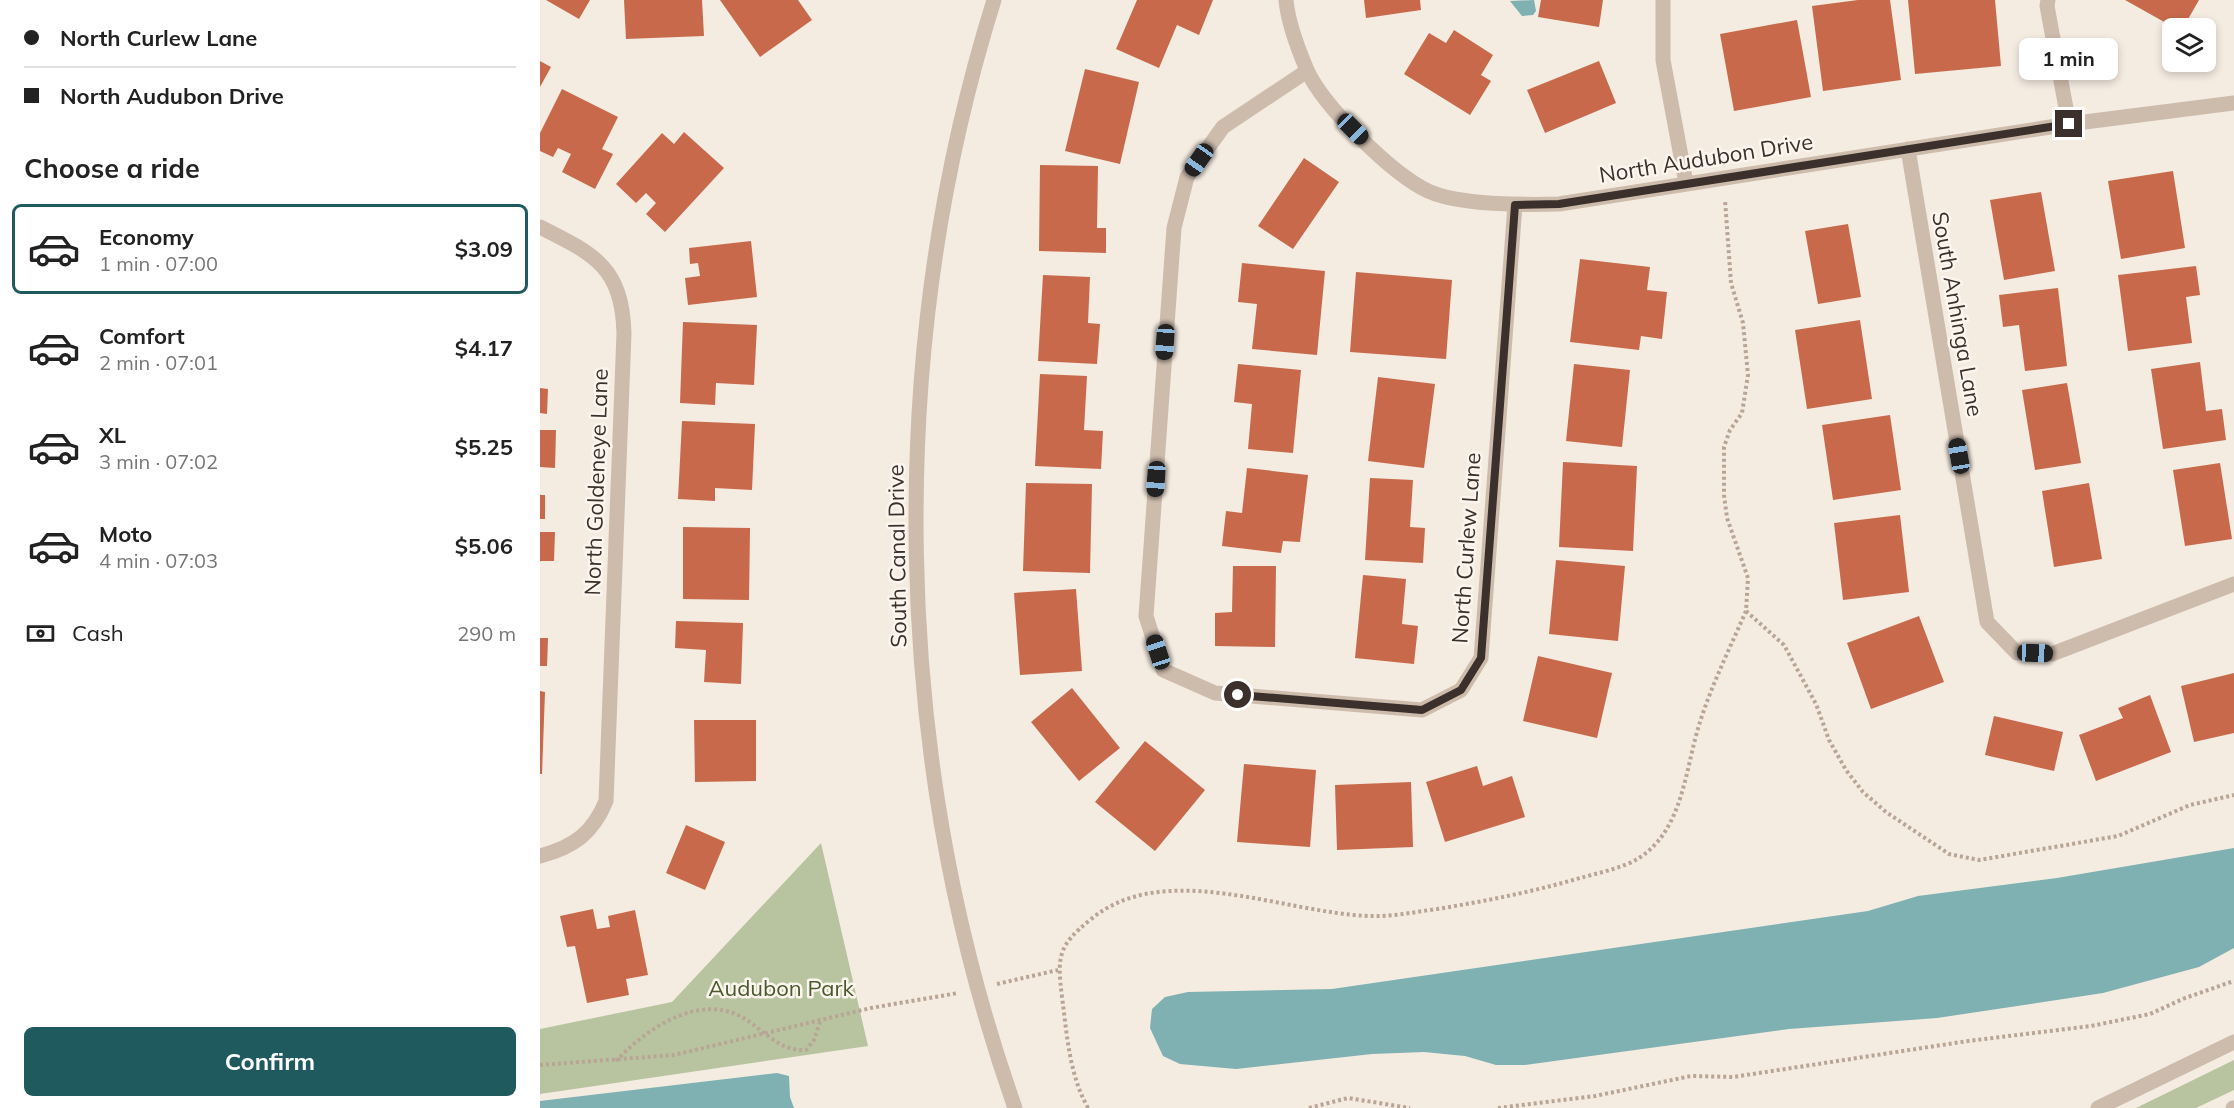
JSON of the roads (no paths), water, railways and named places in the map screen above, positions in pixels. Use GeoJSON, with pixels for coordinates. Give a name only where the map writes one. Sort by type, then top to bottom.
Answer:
{"type":"FeatureCollection","features":[{"type":"Feature","properties":{"kind":"street","name":"South Canal Drive"},"geometry":{"type":"LineString","coordinates":[[994,0],[973,68],[952,158],[930,285],[917,464],[916,555],[925,699],[946,843],[978,988],[1015,1108]]}},
{"type":"Feature","properties":{"kind":"street","name":"North Audubon Drive"},"geometry":{"type":"LineString","coordinates":[[1286,0],[1307,72],[1338,114],[1395,171],[1429,192],[1515,205],[1559,204],[2069,124],[2234,103]]}},
{"type":"Feature","properties":{"kind":"street"},"geometry":{"type":"LineString","coordinates":[[1663,0],[1663,60],[1686,183]]}},
{"type":"Feature","properties":{"kind":"street"},"geometry":{"type":"LineString","coordinates":[[2048,0],[2047,6],[2069,124]]}},
{"type":"Feature","properties":{"kind":"street","name":"North Curlew Lane"},"geometry":{"type":"LineString","coordinates":[[1307,72],[1222,127],[1187,177],[1174,228],[1146,616],[1163,670],[1215,693],[1422,710],[1461,690],[1481,658],[1515,205]]}},
{"type":"Feature","properties":{"kind":"street","name":"South Anhinga Lane"},"geometry":{"type":"LineString","coordinates":[[1908,149],[1987,622],[2017,653],[2052,654],[2234,584]]}},
{"type":"Feature","properties":{"kind":"street","name":"North Goldeneye Lane"},"geometry":{"type":"LineString","coordinates":[[540,227],[598,261],[612,276],[623,315],[609,780],[606,801],[591,830],[568,847],[540,856]]}},
{"type":"Feature","properties":{"kind":"street"},"geometry":{"type":"LineString","coordinates":[[2098,1108],[2234,1042]]}},
{"type":"Feature","properties":{"kind":"water"},"geometry":{"type":"Polygon","coordinates":[[[1534,0],[1536,11],[1533,15],[1522,16],[1510,1],[1534,0]]]}},
{"type":"Feature","properties":{"kind":"water"},"geometry":{"type":"Polygon","coordinates":[[[2234,848],[2234,948],[2199,967],[2103,993],[1937,1018],[1789,1029],[1525,1065],[1496,1065],[1465,1056],[1424,1052],[1372,1054],[1236,1069],[1180,1064],[1163,1056],[1150,1028],[1152,1009],[1165,997],[1188,992],[1332,989],[1868,911],[1918,896],[2057,878],[2234,848]]]}},
{"type":"Feature","properties":{"kind":"water"},"geometry":{"type":"Polygon","coordinates":[[[777,1073],[789,1076],[790,1097],[794,1108],[540,1108],[540,1101],[777,1073]]]}},
{"type":"Feature","properties":{"kind":"park label","name":"Audubon Park"},"geometry":{"type":"Point","coordinates":[781,988]}}]}
